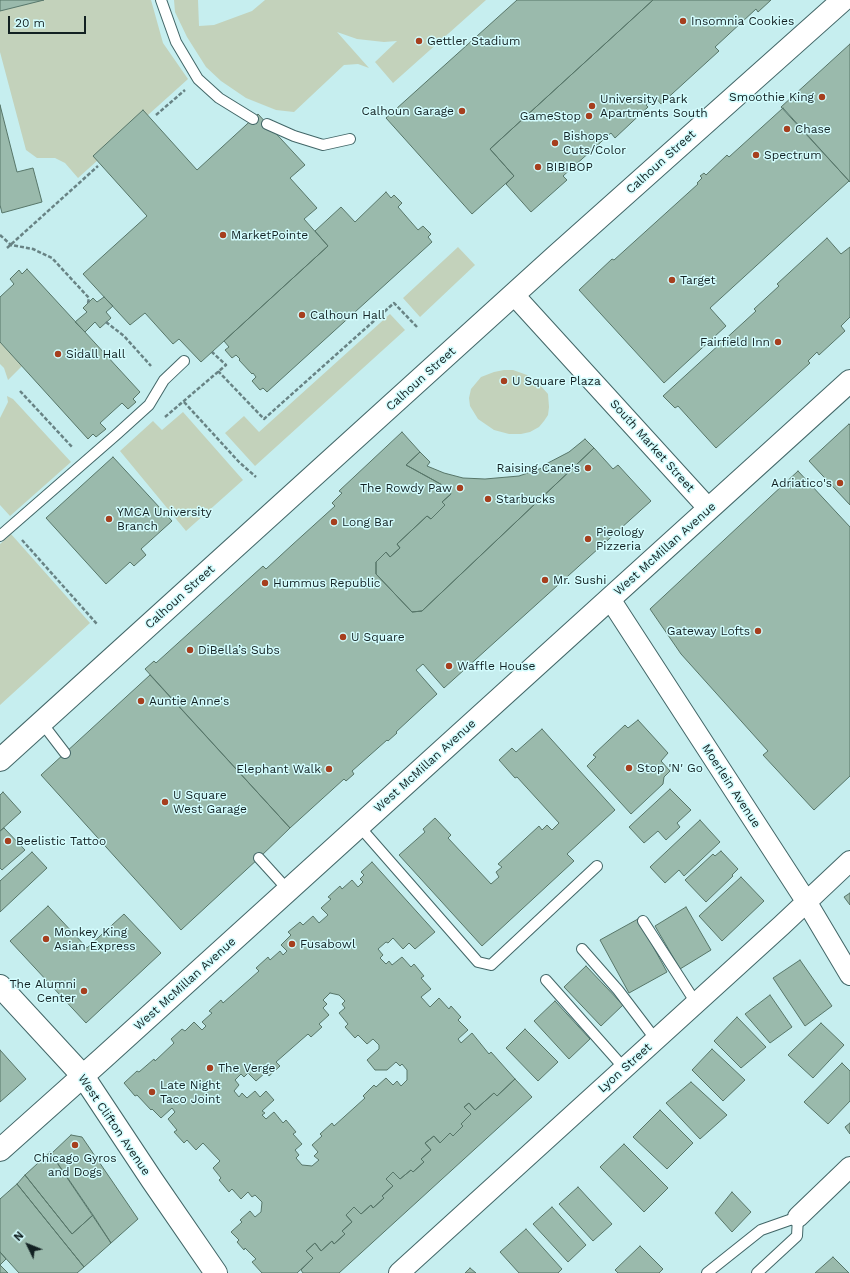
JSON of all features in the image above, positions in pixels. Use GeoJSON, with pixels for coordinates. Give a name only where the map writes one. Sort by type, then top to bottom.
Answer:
{"type":"FeatureCollection","features":[{"type":"Feature","properties":{"kind":"main road","name":"Calhoun Street"},"geometry":{"type":"LineString","coordinates":[[0,760],[843,0]]}},
{"type":"Feature","properties":{"kind":"main road","name":"West McMillan Avenue"},"geometry":{"type":"LineString","coordinates":[[0,1150],[850,382]]}},
{"type":"Feature","properties":{"kind":"main road","name":"West Clifton Avenue"},"geometry":{"type":"LineString","coordinates":[[0,986],[83,1076],[216,1273]]}},
{"type":"Feature","properties":{"kind":"street","name":"South Market Street"},"geometry":{"type":"LineString","coordinates":[[514,295],[709,509]]}},
{"type":"Feature","properties":{"kind":"street","name":"Moerlein Avenue"},"geometry":{"type":"LineString","coordinates":[[610,599],[806,902],[850,975]]}},
{"type":"Feature","properties":{"kind":"street","name":"Lyon Street"},"geometry":{"type":"LineString","coordinates":[[400,1273],[782,925],[850,861]]}},
{"type":"Feature","properties":{"kind":"street"},"geometry":{"type":"LineString","coordinates":[[798,1216],[850,1167]]}},
{"type":"Feature","properties":{"kind":"lane"},"geometry":{"type":"LineString","coordinates":[[162,0],[176,42],[198,79],[219,98],[253,119]]}},
{"type":"Feature","properties":{"kind":"lane"},"geometry":{"type":"LineString","coordinates":[[267,124],[294,136],[323,145],[350,139]]}},
{"type":"Feature","properties":{"kind":"lane"},"geometry":{"type":"LineString","coordinates":[[0,536],[149,405],[164,380],[184,361]]}},
{"type":"Feature","properties":{"kind":"lane"},"geometry":{"type":"LineString","coordinates":[[42,723],[65,753]]}},
{"type":"Feature","properties":{"kind":"lane"},"geometry":{"type":"LineString","coordinates":[[359,826],[478,962],[490,965],[597,866]]}},
{"type":"Feature","properties":{"kind":"lane"},"geometry":{"type":"LineString","coordinates":[[259,858],[288,890]]}},
{"type":"Feature","properties":{"kind":"lane"},"geometry":{"type":"LineString","coordinates":[[644,921],[696,1003]]}},
{"type":"Feature","properties":{"kind":"lane"},"geometry":{"type":"LineString","coordinates":[[582,949],[618,990],[656,1040]]}},
{"type":"Feature","properties":{"kind":"lane"},"geometry":{"type":"LineString","coordinates":[[546,980],[624,1068]]}},
{"type":"Feature","properties":{"kind":"lane"},"geometry":{"type":"LineString","coordinates":[[707,1273],[761,1230],[798,1216],[797,1236],[757,1273]]}},
{"type":"Feature","properties":{"kind":"path"},"geometry":{"type":"LineString","coordinates":[[156,115],[198,79]]}},
{"type":"Feature","properties":{"kind":"path"},"geometry":{"type":"LineString","coordinates":[[7,248],[98,166]]}},
{"type":"Feature","properties":{"kind":"path"},"geometry":{"type":"LineString","coordinates":[[0,235],[11,245],[33,249],[52,258],[89,298],[88,303]]}},
{"type":"Feature","properties":{"kind":"path"},"geometry":{"type":"LineString","coordinates":[[218,371],[264,419],[394,303],[417,326]]}},
{"type":"Feature","properties":{"kind":"path"},"geometry":{"type":"LineString","coordinates":[[106,322],[124,336],[164,380]]}},
{"type":"Feature","properties":{"kind":"path"},"geometry":{"type":"LineString","coordinates":[[212,352],[226,365],[184,402],[239,462],[256,477]]}},
{"type":"Feature","properties":{"kind":"path"},"geometry":{"type":"LineString","coordinates":[[20,391],[85,462]]}},
{"type":"Feature","properties":{"kind":"path"},"geometry":{"type":"LineString","coordinates":[[10,527],[96,624]]}},
{"type":"Feature","properties":{"kind":"green space"},"geometry":{"type":"Polygon","coordinates":[[[44,0],[151,0],[163,43],[188,79],[78,178],[65,163],[55,158],[37,158],[26,150],[0,52],[0,11],[44,0]]]}},
{"type":"Feature","properties":{"kind":"green space"},"geometry":{"type":"Polygon","coordinates":[[[174,0],[198,0],[199,26],[214,25],[252,11],[265,0],[486,0],[393,83],[375,62],[397,41],[384,42],[357,39],[337,32],[369,68],[358,64],[344,65],[294,112],[276,110],[246,98],[221,81],[206,67],[187,37],[175,12],[174,0]]]}},
{"type":"Feature","properties":{"kind":"green space"},"geometry":{"type":"Polygon","coordinates":[[[458,247],[475,265],[420,317],[403,298],[458,247]]]}},
{"type":"Feature","properties":{"kind":"green space"},"geometry":{"type":"Polygon","coordinates":[[[390,314],[405,330],[255,466],[225,433],[244,416],[259,432],[390,314]]]}},
{"type":"Feature","properties":{"kind":"green space"},"geometry":{"type":"Polygon","coordinates":[[[0,342],[22,366],[8,380],[4,368],[0,364],[0,342]]]}},
{"type":"Feature","properties":{"kind":"green space"},"geometry":{"type":"Polygon","coordinates":[[[504,370],[513,370],[527,375],[539,384],[548,394],[548,415],[539,427],[530,432],[509,434],[494,430],[478,419],[470,406],[469,398],[471,389],[481,377],[504,370]]]}},
{"type":"Feature","properties":{"kind":"green space"},"geometry":{"type":"Polygon","coordinates":[[[7,396],[13,399],[71,462],[10,516],[0,505],[0,418],[8,402],[7,396]]]}},
{"type":"Feature","properties":{"kind":"green space"},"geometry":{"type":"Polygon","coordinates":[[[183,412],[243,480],[186,531],[120,451],[153,421],[162,430],[183,412]]]}},
{"type":"Feature","properties":{"kind":"green space"},"geometry":{"type":"Polygon","coordinates":[[[11,534],[90,623],[0,705],[0,544],[11,534]]]}},
{"type":"Feature","properties":{"kind":"building"},"geometry":{"type":"Polygon","coordinates":[[[0,0],[44,0],[0,11],[0,0]]]}},
{"type":"Feature","properties":{"kind":"building","name":"Calhoun Garage"},"geometry":{"type":"Polygon","coordinates":[[[517,0],[653,0],[490,149],[514,176],[472,214],[386,118],[517,0]]]}},
{"type":"Feature","properties":{"kind":"building","name":"University Park Apartments South"},"geometry":{"type":"Polygon","coordinates":[[[653,0],[771,0],[758,12],[756,9],[715,47],[719,51],[661,104],[655,97],[646,105],[648,107],[615,138],[611,133],[563,176],[567,180],[531,212],[506,184],[514,176],[490,149],[653,0]]]}},
{"type":"Feature","properties":{"kind":"building"},"geometry":{"type":"Polygon","coordinates":[[[850,44],[850,182],[781,107],[850,44]]]}},
{"type":"Feature","properties":{"kind":"building"},"geometry":{"type":"Polygon","coordinates":[[[0,105],[17,172],[33,168],[42,202],[2,213],[0,205],[0,105]]]}},
{"type":"Feature","properties":{"kind":"building"},"geometry":{"type":"Polygon","coordinates":[[[783,108],[849,181],[710,308],[726,326],[664,383],[579,290],[698,184],[697,183],[702,178],[700,176],[704,173],[706,175],[727,155],[729,157],[783,108]]]}},
{"type":"Feature","properties":{"kind":"building","name":"MarketPointe"},"geometry":{"type":"Polygon","coordinates":[[[143,110],[197,170],[258,114],[305,165],[290,178],[317,208],[304,219],[328,246],[201,362],[179,339],[173,344],[145,313],[130,325],[83,274],[147,216],[93,156],[143,110]]]}},
{"type":"Feature","properties":{"kind":"building","name":"Calhoun Hall"},"geometry":{"type":"Polygon","coordinates":[[[386,192],[391,198],[394,195],[402,203],[398,207],[418,230],[423,226],[431,234],[428,237],[432,242],[267,392],[263,388],[260,390],[252,381],[256,377],[253,373],[252,374],[236,355],[232,358],[225,350],[229,347],[224,341],[328,246],[315,231],[341,207],[355,222],[386,192]]]}},
{"type":"Feature","properties":{"kind":"building","name":"Fairfield Inn"},"geometry":{"type":"Polygon","coordinates":[[[827,238],[841,254],[850,247],[850,317],[841,326],[845,331],[819,355],[817,352],[808,361],[810,363],[716,448],[678,406],[675,408],[663,396],[756,311],[754,309],[779,286],[777,284],[827,238]]]}},
{"type":"Feature","properties":{"kind":"building","name":"Sidall Hall"},"geometry":{"type":"Polygon","coordinates":[[[27,269],[140,392],[133,399],[136,402],[128,409],[122,403],[100,423],[106,429],[96,437],[93,434],[88,439],[0,342],[0,297],[14,284],[10,279],[19,270],[22,274],[27,269]]]}},
{"type":"Feature","properties":{"kind":"building"},"geometry":{"type":"Polygon","coordinates":[[[104,297],[113,306],[106,312],[111,318],[100,328],[95,322],[85,332],[75,322],[87,312],[83,308],[93,298],[97,302],[104,297]]]}},
{"type":"Feature","properties":{"kind":"building","name":"Adriatico's"},"geometry":{"type":"Polygon","coordinates":[[[849,424],[850,425],[850,505],[809,461],[849,424]]]}},
{"type":"Feature","properties":{"kind":"building","name":"U Square"},"geometry":{"type":"Polygon","coordinates":[[[402,432],[420,452],[406,465],[446,487],[451,494],[442,502],[445,505],[431,519],[427,516],[397,544],[400,548],[390,557],[386,552],[376,562],[376,574],[412,612],[422,611],[594,448],[613,469],[618,465],[651,501],[444,688],[423,664],[416,670],[437,694],[396,732],[397,733],[352,771],[354,774],[346,781],[344,779],[290,828],[145,669],[154,661],[156,663],[263,566],[266,569],[335,506],[332,503],[342,493],[339,491],[402,432]]]}},
{"type":"Feature","properties":{"kind":"building"},"geometry":{"type":"Polygon","coordinates":[[[585,439],[594,448],[422,611],[412,612],[376,574],[376,562],[386,552],[390,557],[400,548],[397,544],[427,516],[431,519],[445,505],[442,502],[451,494],[446,487],[406,465],[420,452],[430,462],[427,466],[444,473],[463,478],[485,479],[519,476],[548,466],[546,464],[569,452],[585,439]]]}},
{"type":"Feature","properties":{"kind":"building","name":"YMCA University Branch"},"geometry":{"type":"Polygon","coordinates":[[[113,457],[172,521],[141,549],[146,555],[134,566],[130,562],[106,584],[46,518],[113,457]]]}},
{"type":"Feature","properties":{"kind":"building","name":"Gateway Lofts"},"geometry":{"type":"Polygon","coordinates":[[[798,471],[850,527],[850,776],[814,810],[763,755],[768,751],[681,654],[650,609],[798,471]]]}},
{"type":"Feature","properties":{"kind":"building","name":"U Square West Garage"},"geometry":{"type":"Polygon","coordinates":[[[150,675],[290,828],[181,930],[41,775],[150,675]]]}},
{"type":"Feature","properties":{"kind":"building","name":"Stop 'N' Go"},"geometry":{"type":"Polygon","coordinates":[[[638,720],[668,753],[661,761],[670,771],[664,777],[663,784],[631,814],[587,766],[596,757],[593,755],[625,725],[628,728],[638,720]]]}},
{"type":"Feature","properties":{"kind":"building"},"geometry":{"type":"Polygon","coordinates":[[[542,729],[615,810],[567,854],[574,861],[482,946],[399,855],[425,832],[423,829],[435,818],[451,835],[448,838],[491,884],[499,877],[496,872],[502,867],[498,864],[539,826],[542,830],[547,825],[552,830],[559,823],[517,777],[515,778],[499,760],[512,748],[516,752],[542,729]]]}},
{"type":"Feature","properties":{"kind":"building"},"geometry":{"type":"Polygon","coordinates":[[[670,789],[691,810],[677,823],[680,827],[666,840],[658,831],[644,843],[629,827],[670,789]]]}},
{"type":"Feature","properties":{"kind":"building"},"geometry":{"type":"Polygon","coordinates":[[[3,792],[21,812],[0,831],[0,795],[3,792]]]}},
{"type":"Feature","properties":{"kind":"building"},"geometry":{"type":"Polygon","coordinates":[[[700,820],[720,842],[684,876],[679,870],[665,883],[650,867],[700,820]]]}},
{"type":"Feature","properties":{"kind":"building","name":"Beelistic Tattoo"},"geometry":{"type":"Polygon","coordinates":[[[4,828],[25,850],[2,870],[0,868],[0,831],[4,828]]]}},
{"type":"Feature","properties":{"kind":"building"},"geometry":{"type":"Polygon","coordinates":[[[721,851],[738,869],[732,875],[733,876],[706,902],[685,880],[713,854],[715,856],[721,851]]]}},
{"type":"Feature","properties":{"kind":"building"},"geometry":{"type":"Polygon","coordinates":[[[32,852],[47,868],[0,912],[0,881],[32,852]]]}},
{"type":"Feature","properties":{"kind":"building","name":"The Verge"},"geometry":{"type":"Polygon","coordinates":[[[372,862],[435,932],[415,949],[409,943],[403,949],[393,938],[378,949],[383,955],[380,958],[386,964],[389,961],[392,965],[402,957],[411,967],[414,964],[424,976],[421,978],[431,989],[421,997],[430,1007],[439,998],[449,1009],[451,1006],[461,1017],[458,1020],[468,1030],[458,1039],[461,1043],[472,1033],[489,1054],[491,1052],[515,1079],[497,1096],[494,1093],[475,1110],[469,1103],[464,1107],[471,1114],[461,1124],[463,1126],[453,1136],[450,1133],[440,1143],[434,1136],[425,1143],[431,1150],[421,1159],[424,1162],[413,1172],[411,1170],[400,1179],[393,1172],[386,1179],[393,1186],[382,1196],[384,1198],[373,1208],[371,1205],[361,1214],[354,1207],[346,1215],[352,1222],[342,1231],[345,1234],[334,1244],[332,1241],[321,1251],[315,1243],[306,1251],[313,1258],[297,1273],[262,1273],[252,1262],[256,1259],[245,1248],[244,1250],[237,1242],[239,1240],[231,1232],[242,1222],[240,1220],[250,1211],[255,1217],[261,1212],[262,1202],[255,1195],[252,1197],[248,1192],[241,1199],[232,1189],[229,1192],[219,1180],[221,1178],[213,1168],[220,1161],[203,1143],[196,1150],[187,1140],[184,1143],[174,1132],[177,1130],[168,1119],[175,1112],[172,1108],[161,1118],[137,1095],[135,1096],[124,1083],[137,1071],[139,1072],[154,1059],[155,1061],[174,1043],[171,1039],[182,1029],[185,1031],[194,1022],[202,1030],[206,1026],[202,1022],[212,1013],[209,1011],[221,1000],[223,1003],[259,971],[256,968],[268,957],[270,960],[280,951],[283,955],[287,951],[281,945],[291,935],[288,932],[300,922],[303,925],[313,916],[319,923],[328,915],[321,908],[331,899],[328,897],[340,886],[342,889],[352,880],[358,887],[363,882],[360,879],[364,875],[361,872],[372,862]],[[330,993],[323,1000],[327,1004],[323,1008],[329,1015],[319,1024],[322,1027],[311,1037],[308,1034],[276,1062],[280,1066],[269,1076],[266,1072],[256,1081],[248,1073],[244,1077],[241,1074],[235,1080],[239,1085],[234,1091],[239,1097],[242,1093],[247,1098],[255,1091],[260,1097],[266,1091],[274,1100],[262,1111],[265,1113],[262,1115],[266,1119],[274,1112],[283,1123],[286,1120],[296,1132],[293,1134],[302,1144],[295,1150],[299,1155],[296,1158],[302,1165],[312,1166],[319,1160],[314,1156],[318,1152],[312,1145],[322,1136],[320,1134],[332,1123],[334,1126],[365,1098],[363,1096],[374,1085],[376,1087],[386,1078],[393,1085],[397,1081],[401,1086],[407,1080],[407,1070],[402,1064],[400,1066],[396,1062],[387,1070],[375,1070],[367,1060],[379,1049],[379,1045],[373,1039],[367,1044],[358,1035],[355,1038],[345,1027],[348,1024],[339,1013],[345,1008],[342,1004],[345,1001],[339,995],[330,993]]]}},
{"type":"Feature","properties":{"kind":"building"},"geometry":{"type":"Polygon","coordinates":[[[741,877],[764,901],[722,941],[699,916],[741,877]]]}},
{"type":"Feature","properties":{"kind":"building"},"geometry":{"type":"Polygon","coordinates":[[[850,893],[850,905],[844,897],[850,893]]]}},
{"type":"Feature","properties":{"kind":"building"},"geometry":{"type":"Polygon","coordinates":[[[48,906],[87,948],[124,914],[161,953],[86,1023],[10,941],[48,906]]]}},
{"type":"Feature","properties":{"kind":"building"},"geometry":{"type":"Polygon","coordinates":[[[686,907],[711,950],[680,969],[655,926],[686,907]]]}},
{"type":"Feature","properties":{"kind":"building"},"geometry":{"type":"Polygon","coordinates":[[[638,919],[667,972],[629,993],[600,940],[638,919]]]}},
{"type":"Feature","properties":{"kind":"building"},"geometry":{"type":"Polygon","coordinates":[[[800,960],[832,1006],[805,1026],[773,978],[800,960]]]}},
{"type":"Feature","properties":{"kind":"building"},"geometry":{"type":"Polygon","coordinates":[[[586,966],[623,1005],[601,1026],[564,987],[586,966]]]}},
{"type":"Feature","properties":{"kind":"building"},"geometry":{"type":"Polygon","coordinates":[[[770,995],[792,1027],[770,1043],[745,1014],[770,995]]]}},
{"type":"Feature","properties":{"kind":"building"},"geometry":{"type":"Polygon","coordinates":[[[555,1001],[590,1039],[569,1059],[534,1021],[555,1001]]]}},
{"type":"Feature","properties":{"kind":"building"},"geometry":{"type":"Polygon","coordinates":[[[737,1017],[766,1047],[741,1068],[714,1041],[737,1017]]]}},
{"type":"Feature","properties":{"kind":"building"},"geometry":{"type":"Polygon","coordinates":[[[821,1023],[844,1045],[813,1078],[788,1055],[821,1023]]]}},
{"type":"Feature","properties":{"kind":"building"},"geometry":{"type":"Polygon","coordinates":[[[525,1029],[558,1062],[538,1081],[506,1048],[525,1029]]]}},
{"type":"Feature","properties":{"kind":"building"},"geometry":{"type":"Polygon","coordinates":[[[712,1049],[745,1080],[723,1101],[692,1070],[712,1049]]]}},
{"type":"Feature","properties":{"kind":"building"},"geometry":{"type":"Polygon","coordinates":[[[0,1050],[26,1079],[0,1102],[0,1050]]]}},
{"type":"Feature","properties":{"kind":"building"},"geometry":{"type":"Polygon","coordinates":[[[842,1063],[850,1071],[850,1101],[828,1124],[804,1102],[842,1063]]]}},
{"type":"Feature","properties":{"kind":"building"},"geometry":{"type":"Polygon","coordinates":[[[515,1079],[532,1097],[339,1273],[303,1273],[301,1270],[313,1258],[306,1251],[315,1243],[321,1251],[332,1241],[334,1244],[345,1234],[342,1231],[352,1222],[346,1215],[354,1207],[361,1214],[371,1205],[373,1208],[384,1198],[382,1196],[393,1186],[386,1179],[393,1172],[400,1179],[411,1170],[413,1172],[424,1162],[421,1159],[431,1150],[425,1143],[434,1136],[440,1143],[450,1133],[453,1136],[463,1126],[461,1124],[471,1114],[464,1107],[469,1103],[475,1110],[494,1093],[497,1096],[515,1079]]]}},
{"type":"Feature","properties":{"kind":"building"},"geometry":{"type":"Polygon","coordinates":[[[691,1082],[727,1115],[700,1139],[666,1103],[691,1082]]]}},
{"type":"Feature","properties":{"kind":"building"},"geometry":{"type":"Polygon","coordinates":[[[660,1110],[693,1143],[667,1169],[633,1137],[660,1110]]]}},
{"type":"Feature","properties":{"kind":"building"},"geometry":{"type":"Polygon","coordinates":[[[850,1123],[850,1134],[845,1127],[850,1123]]]}},
{"type":"Feature","properties":{"kind":"building"},"geometry":{"type":"Polygon","coordinates":[[[71,1135],[82,1137],[138,1219],[111,1243],[51,1154],[71,1135]]]}},
{"type":"Feature","properties":{"kind":"building"},"geometry":{"type":"Polygon","coordinates":[[[624,1144],[668,1188],[644,1212],[600,1167],[624,1144]]]}},
{"type":"Feature","properties":{"kind":"building"},"geometry":{"type":"Polygon","coordinates":[[[50,1152],[93,1215],[72,1234],[25,1175],[50,1152]]]}},
{"type":"Feature","properties":{"kind":"building"},"geometry":{"type":"Polygon","coordinates":[[[25,1175],[72,1234],[93,1215],[111,1243],[84,1267],[17,1184],[25,1175]]]}},
{"type":"Feature","properties":{"kind":"building"},"geometry":{"type":"Polygon","coordinates":[[[17,1184],[84,1267],[77,1273],[19,1273],[0,1252],[0,1199],[17,1184]]]}},
{"type":"Feature","properties":{"kind":"building"},"geometry":{"type":"Polygon","coordinates":[[[578,1187],[612,1224],[593,1241],[559,1204],[578,1187]]]}},
{"type":"Feature","properties":{"kind":"building"},"geometry":{"type":"Polygon","coordinates":[[[732,1192],[751,1212],[732,1232],[715,1213],[732,1192]]]}},
{"type":"Feature","properties":{"kind":"building"},"geometry":{"type":"Polygon","coordinates":[[[552,1207],[586,1245],[568,1262],[533,1224],[552,1207]]]}},
{"type":"Feature","properties":{"kind":"building"},"geometry":{"type":"Polygon","coordinates":[[[526,1229],[562,1269],[558,1273],[519,1273],[500,1252],[526,1229]]]}},
{"type":"Feature","properties":{"kind":"building"},"geometry":{"type":"Polygon","coordinates":[[[640,1246],[663,1269],[659,1273],[618,1273],[615,1270],[640,1246]]]}},
{"type":"Feature","properties":{"kind":"building"},"geometry":{"type":"Polygon","coordinates":[[[0,1252],[6,1259],[0,1265],[0,1252]]]}},
{"type":"Feature","properties":{"kind":"building"},"geometry":{"type":"Polygon","coordinates":[[[833,1257],[849,1273],[815,1273],[833,1257]]]}},
{"type":"Feature","properties":{"kind":"building"},"geometry":{"type":"Polygon","coordinates":[[[0,1265],[8,1273],[0,1273],[0,1265]]]}},
{"type":"Feature","properties":{"kind":"building"},"geometry":{"type":"Polygon","coordinates":[[[470,1268],[476,1273],[465,1273],[470,1268]]]}},
{"type":"Feature","properties":{"kind":"place","name":"Insomnia Cookies"},"geometry":{"type":"Point","coordinates":[683,21]}},
{"type":"Feature","properties":{"kind":"place","name":"Gettler Stadium"},"geometry":{"type":"Point","coordinates":[419,41]}},
{"type":"Feature","properties":{"kind":"place","name":"Smoothie King"},"geometry":{"type":"Point","coordinates":[822,97]}},
{"type":"Feature","properties":{"kind":"place","name":"University Park Apartments South"},"geometry":{"type":"Point","coordinates":[592,106]}},
{"type":"Feature","properties":{"kind":"place","name":"Calhoun Garage"},"geometry":{"type":"Point","coordinates":[462,111]}},
{"type":"Feature","properties":{"kind":"place","name":"GameStop"},"geometry":{"type":"Point","coordinates":[589,116]}},
{"type":"Feature","properties":{"kind":"place","name":"Chase"},"geometry":{"type":"Point","coordinates":[787,129]}},
{"type":"Feature","properties":{"kind":"place","name":"Bishops Cuts/Color"},"geometry":{"type":"Point","coordinates":[555,143]}},
{"type":"Feature","properties":{"kind":"place","name":"Spectrum"},"geometry":{"type":"Point","coordinates":[756,155]}},
{"type":"Feature","properties":{"kind":"place","name":"BIBIBOP"},"geometry":{"type":"Point","coordinates":[538,167]}},
{"type":"Feature","properties":{"kind":"place","name":"MarketPointe"},"geometry":{"type":"Point","coordinates":[223,235]}},
{"type":"Feature","properties":{"kind":"place","name":"Target"},"geometry":{"type":"Point","coordinates":[672,280]}},
{"type":"Feature","properties":{"kind":"place","name":"Calhoun Hall"},"geometry":{"type":"Point","coordinates":[302,315]}},
{"type":"Feature","properties":{"kind":"place","name":"Fairfield Inn"},"geometry":{"type":"Point","coordinates":[778,342]}},
{"type":"Feature","properties":{"kind":"place","name":"Sidall Hall"},"geometry":{"type":"Point","coordinates":[58,354]}},
{"type":"Feature","properties":{"kind":"place","name":"U Square Plaza"},"geometry":{"type":"Point","coordinates":[504,381]}},
{"type":"Feature","properties":{"kind":"place","name":"Raising Cane's"},"geometry":{"type":"Point","coordinates":[588,468]}},
{"type":"Feature","properties":{"kind":"place","name":"Adriatico's"},"geometry":{"type":"Point","coordinates":[840,483]}},
{"type":"Feature","properties":{"kind":"place","name":"The Rowdy Paw"},"geometry":{"type":"Point","coordinates":[460,488]}},
{"type":"Feature","properties":{"kind":"place","name":"Starbucks"},"geometry":{"type":"Point","coordinates":[488,499]}},
{"type":"Feature","properties":{"kind":"place","name":"YMCA University Branch"},"geometry":{"type":"Point","coordinates":[109,519]}},
{"type":"Feature","properties":{"kind":"place","name":"Long Bar"},"geometry":{"type":"Point","coordinates":[334,522]}},
{"type":"Feature","properties":{"kind":"place","name":"Pieology Pizzeria"},"geometry":{"type":"Point","coordinates":[588,539]}},
{"type":"Feature","properties":{"kind":"place","name":"Mr. Sushi"},"geometry":{"type":"Point","coordinates":[545,580]}},
{"type":"Feature","properties":{"kind":"place","name":"Hummus Republic"},"geometry":{"type":"Point","coordinates":[265,583]}},
{"type":"Feature","properties":{"kind":"place","name":"Gateway Lofts"},"geometry":{"type":"Point","coordinates":[758,631]}},
{"type":"Feature","properties":{"kind":"place","name":"U Square"},"geometry":{"type":"Point","coordinates":[343,637]}},
{"type":"Feature","properties":{"kind":"place","name":"DiBella’s Subs"},"geometry":{"type":"Point","coordinates":[190,650]}},
{"type":"Feature","properties":{"kind":"place","name":"Waffle House"},"geometry":{"type":"Point","coordinates":[449,666]}},
{"type":"Feature","properties":{"kind":"place","name":"Auntie Anne's"},"geometry":{"type":"Point","coordinates":[141,701]}},
{"type":"Feature","properties":{"kind":"place","name":"Stop 'N' Go"},"geometry":{"type":"Point","coordinates":[629,768]}},
{"type":"Feature","properties":{"kind":"place","name":"Elephant Walk"},"geometry":{"type":"Point","coordinates":[329,769]}},
{"type":"Feature","properties":{"kind":"place","name":"U Square West Garage"},"geometry":{"type":"Point","coordinates":[165,802]}},
{"type":"Feature","properties":{"kind":"place","name":"Beelistic Tattoo"},"geometry":{"type":"Point","coordinates":[8,841]}},
{"type":"Feature","properties":{"kind":"place","name":"Monkey King Asian Express"},"geometry":{"type":"Point","coordinates":[46,939]}},
{"type":"Feature","properties":{"kind":"place","name":"Fusabowl"},"geometry":{"type":"Point","coordinates":[292,944]}},
{"type":"Feature","properties":{"kind":"place","name":"The Alumni Center"},"geometry":{"type":"Point","coordinates":[84,991]}},
{"type":"Feature","properties":{"kind":"place","name":"The Verge"},"geometry":{"type":"Point","coordinates":[210,1068]}},
{"type":"Feature","properties":{"kind":"place","name":"Late Night Taco Joint"},"geometry":{"type":"Point","coordinates":[152,1092]}},
{"type":"Feature","properties":{"kind":"place","name":"Chicago Gyros and Dogs"},"geometry":{"type":"Point","coordinates":[75,1145]}}]}
